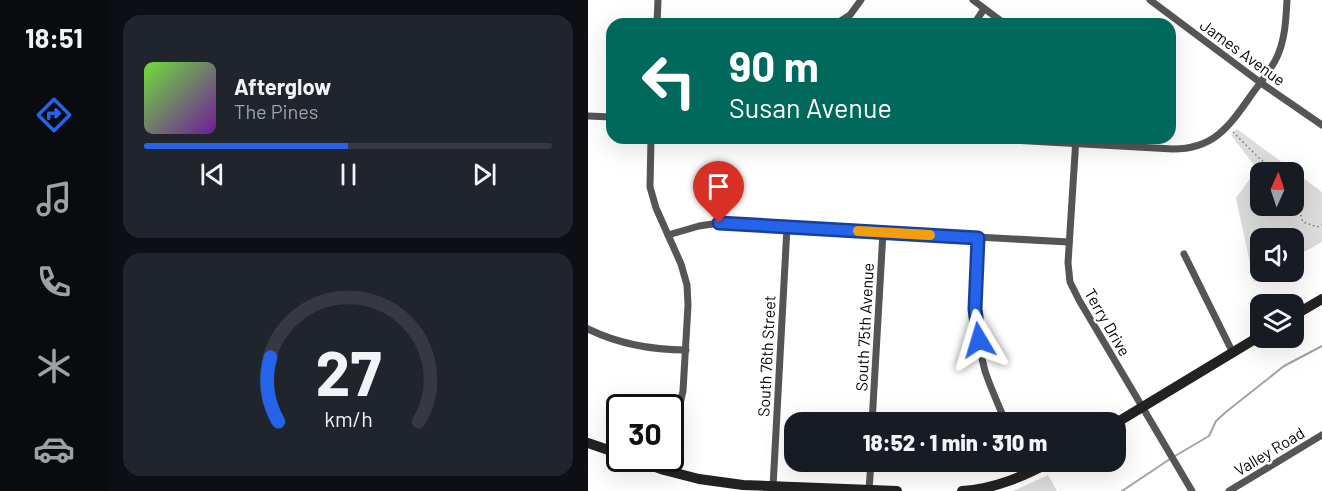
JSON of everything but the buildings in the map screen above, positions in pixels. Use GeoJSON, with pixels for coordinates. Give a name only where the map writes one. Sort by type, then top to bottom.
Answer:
{"type":"FeatureCollection","features":[{"type":"Feature","properties":{"kind":"street"},"geometry":{"type":"LineString","coordinates":[[657,18],[658,0]]}},
{"type":"Feature","properties":{"kind":"street"},"geometry":{"type":"LineString","coordinates":[[845,18],[861,0]]}},
{"type":"Feature","properties":{"kind":"street"},"geometry":{"type":"LineString","coordinates":[[973,0],[997,18]]}},
{"type":"Feature","properties":{"kind":"street","name":"James Avenue"},"geometry":{"type":"LineString","coordinates":[[1150,0],[1174,18]]}},
{"type":"Feature","properties":{"kind":"street"},"geometry":{"type":"LineString","coordinates":[[1159,7],[1164,0]]}},
{"type":"Feature","properties":{"kind":"street"},"geometry":{"type":"LineString","coordinates":[[1119,144],[1173,149],[1194,147],[1210,141],[1224,131],[1261,83],[1276,59],[1286,22],[1287,0]]}},
{"type":"Feature","properties":{"kind":"street"},"geometry":{"type":"LineString","coordinates":[[978,18],[984,9]]}},
{"type":"Feature","properties":{"kind":"street","name":"James Avenue"},"geometry":{"type":"LineString","coordinates":[[1176,20],[1322,125]]}},
{"type":"Feature","properties":{"kind":"street"},"geometry":{"type":"LineString","coordinates":[[588,116],[606,117]]}},
{"type":"Feature","properties":{"kind":"street"},"geometry":{"type":"LineString","coordinates":[[651,144],[650,186],[656,208],[681,264],[687,285],[686,350],[682,394]]}},
{"type":"Feature","properties":{"kind":"street","name":"Terry Drive"},"geometry":{"type":"LineString","coordinates":[[1076,144],[1069,242],[1070,282],[1078,300],[1192,491]]}},
{"type":"Feature","properties":{"kind":"street"},"geometry":{"type":"LineString","coordinates":[[668,235],[719,223],[1069,242]]}},
{"type":"Feature","properties":{"kind":"street","name":"South 76th Street"},"geometry":{"type":"LineString","coordinates":[[773,487],[786,226]]}},
{"type":"Feature","properties":{"kind":"street","name":"South 75th Avenue"},"geometry":{"type":"LineString","coordinates":[[873,412],[883,232]]}},
{"type":"Feature","properties":{"kind":"street"},"geometry":{"type":"LineString","coordinates":[[978,238],[975,299],[979,340],[985,371],[1002,412]]}},
{"type":"Feature","properties":{"kind":"street"},"geometry":{"type":"LineString","coordinates":[[1184,255],[1233,353]]}},
{"type":"Feature","properties":{"kind":"street"},"geometry":{"type":"LineString","coordinates":[[1304,310],[1322,299]]}},
{"type":"Feature","properties":{"kind":"street"},"geometry":{"type":"LineString","coordinates":[[588,329],[632,345],[686,350]]}},
{"type":"Feature","properties":{"kind":"street"},"geometry":{"type":"LineString","coordinates":[[1126,417],[1250,342]]}},
{"type":"Feature","properties":{"kind":"street","name":"Valley Road"},"geometry":{"type":"LineString","coordinates":[[1229,491],[1322,435]]}},
{"type":"Feature","properties":{"kind":"street"},"geometry":{"type":"LineString","coordinates":[[588,443],[606,449]]}},
{"type":"Feature","properties":{"kind":"street"},"geometry":{"type":"LineString","coordinates":[[684,472],[699,478],[742,486],[897,491]]}},
{"type":"Feature","properties":{"kind":"street"},"geometry":{"type":"LineString","coordinates":[[869,490],[870,472]]}},
{"type":"Feature","properties":{"kind":"street"},"geometry":{"type":"LineString","coordinates":[[962,491],[981,490],[1011,481],[1023,472]]}},
{"type":"Feature","properties":{"kind":"path"},"geometry":{"type":"LineString","coordinates":[[1233,132],[1265,162]]}},
{"type":"Feature","properties":{"kind":"path"},"geometry":{"type":"LineString","coordinates":[[1301,216],[1303,222],[1317,227],[1322,225]]}},
{"type":"Feature","properties":{"kind":"shaded area"},"geometry":{"type":"Polygon","coordinates":[[[1237,129],[1282,162],[1252,162],[1231,135],[1237,129]]]}},
{"type":"Feature","properties":{"kind":"shaded area"},"geometry":{"type":"Polygon","coordinates":[[[1250,179],[1250,216],[1304,216],[1304,179],[1322,192],[1322,242],[1304,252],[1304,228],[1250,228],[1250,263],[1236,198],[1250,179]]]}},
{"type":"Feature","properties":{"kind":"shaded area"},"geometry":{"type":"Polygon","coordinates":[[[1048,475],[1057,491],[1013,491],[1048,475]]]}},
{"type":"Feature","properties":{"kind":"waterway"},"geometry":{"type":"LineString","coordinates":[[1175,456],[1209,436],[1216,421],[1284,366],[1322,346]]}},
{"type":"Feature","properties":{"kind":"waterway"},"geometry":{"type":"LineString","coordinates":[[1122,491],[1170,459]]}},
{"type":"Feature","properties":{"kind":"slow traffic"},"geometry":{"type":"LineString","coordinates":[[858,231],[930,235]]}},
{"type":"Feature","properties":{"kind":"route"},"geometry":{"type":"LineString","coordinates":[[719,223],[978,238],[975,309],[979,340]]}}]}
